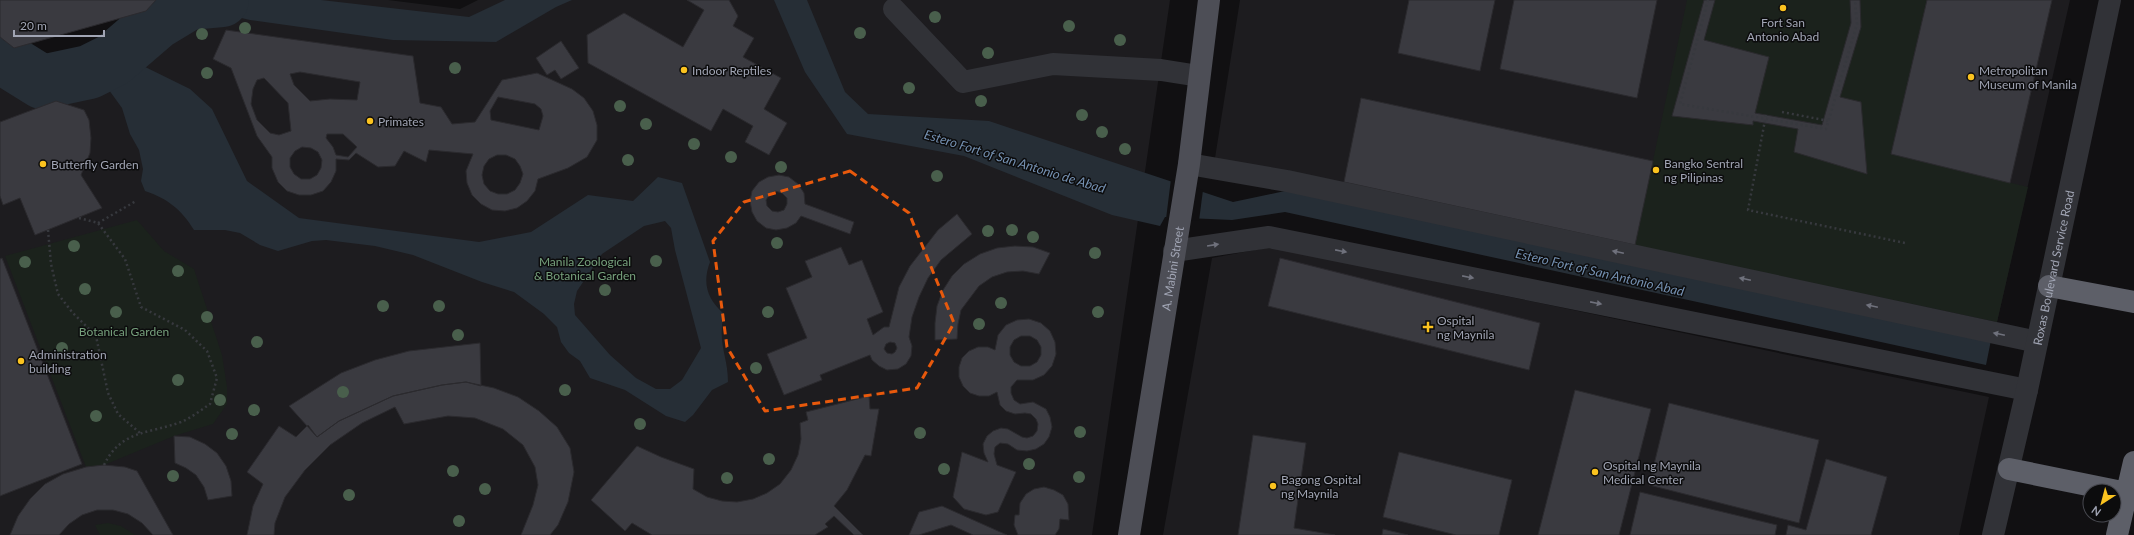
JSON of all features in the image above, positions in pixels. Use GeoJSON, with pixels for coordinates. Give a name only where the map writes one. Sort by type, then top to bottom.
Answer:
{"type":"FeatureCollection","features":[{"type":"Feature","properties":{"kind":"highway"},"geometry":{"type":"LineString","coordinates":[[2049,286],[2134,302]]}},
{"type":"Feature","properties":{"kind":"highway"},"geometry":{"type":"LineString","coordinates":[[2117,535],[2134,462]]}},
{"type":"Feature","properties":{"kind":"highway"},"geometry":{"type":"LineString","coordinates":[[2009,469],[2127,493]]}},
{"type":"Feature","properties":{"kind":"main road","name":"A. Mabini Street"},"geometry":{"type":"LineString","coordinates":[[1129,535],[1187,172],[1208,0]]}},
{"type":"Feature","properties":{"kind":"street","name":"Roxas Boulevard Service Road"},"geometry":{"type":"LineString","coordinates":[[1993,535],[2027,390],[2110,0]]}},
{"type":"Feature","properties":{"kind":"street"},"geometry":{"type":"LineString","coordinates":[[894,9],[963,82],[1053,64],[1161,70],[1199,76]]}},
{"type":"Feature","properties":{"kind":"street"},"geometry":{"type":"LineString","coordinates":[[1187,172],[1287,181],[2037,342]]}},
{"type":"Feature","properties":{"kind":"street"},"geometry":{"type":"LineString","coordinates":[[1174,251],[1269,237],[2027,390]]}},
{"type":"Feature","properties":{"kind":"path"},"geometry":{"type":"LineString","coordinates":[[1708,0],[1680,104],[1766,117],[1826,129],[1856,24],[1855,0]]}},
{"type":"Feature","properties":{"kind":"path"},"geometry":{"type":"LineString","coordinates":[[1782,112],[1828,121]]}},
{"type":"Feature","properties":{"kind":"path"},"geometry":{"type":"LineString","coordinates":[[1766,117],[1748,210],[1905,243]]}},
{"type":"Feature","properties":{"kind":"path"},"geometry":{"type":"LineString","coordinates":[[98,223],[136,201]]}},
{"type":"Feature","properties":{"kind":"path"},"geometry":{"type":"LineString","coordinates":[[80,218],[98,223],[125,259],[141,307],[185,330],[207,351],[217,378],[210,404],[183,421],[140,433],[120,442],[110,452],[104,465]]}},
{"type":"Feature","properties":{"kind":"path"},"geometry":{"type":"LineString","coordinates":[[48,230],[51,264],[58,294],[72,312],[96,336],[108,393],[118,414],[140,433]]}},
{"type":"Feature","properties":{"kind":"highlighted area"},"geometry":{"type":"Polygon","coordinates":[[[850,171],[909,213],[954,323],[917,388],[765,411],[727,347],[713,241],[744,202],[850,171]]]}},
{"type":"Feature","properties":{"kind":"shaded area","name":"Manila Zoological & Botanical Garden"},"geometry":{"type":"Polygon","coordinates":[[[156,0],[388,0],[460,9],[478,0],[1170,0],[1092,535],[0,535],[0,71],[42,93],[105,82],[121,38],[156,0]]]}},
{"type":"Feature","properties":{"kind":"shaded area","name":"Bangko Sentral ng Pilipinas"},"geometry":{"type":"Polygon","coordinates":[[[1240,0],[2070,0],[1997,322],[1215,158],[1240,0]]]}},
{"type":"Feature","properties":{"kind":"shaded area","name":"Ospital ng Maynila"},"geometry":{"type":"Polygon","coordinates":[[[1271,247],[1989,397],[1959,535],[1163,535],[1212,258],[1271,247]]]}},
{"type":"Feature","properties":{"kind":"green space"},"geometry":{"type":"Polygon","coordinates":[[[1687,0],[1927,0],[1891,154],[2028,187],[1997,322],[1635,245],[1687,0]]]}},
{"type":"Feature","properties":{"kind":"green space","name":"Botanical Garden"},"geometry":{"type":"Polygon","coordinates":[[[137,220],[164,251],[194,269],[222,355],[227,387],[227,404],[213,424],[174,436],[104,465],[86,467],[5,256],[137,220]]]}},
{"type":"Feature","properties":{"kind":"green space"},"geometry":{"type":"Polygon","coordinates":[[[108,523],[121,526],[135,535],[100,535],[95,525],[108,523]]]}},
{"type":"Feature","properties":{"kind":"water"},"geometry":{"type":"Polygon","coordinates":[[[169,0],[321,0],[469,17],[505,0],[572,0],[556,7],[496,42],[393,40],[250,20],[199,8],[171,23],[135,62],[190,89],[212,109],[247,181],[299,218],[479,242],[531,232],[588,195],[633,201],[658,177],[682,183],[710,262],[706,277],[706,284],[710,296],[724,314],[722,324],[722,342],[728,373],[728,382],[712,390],[693,415],[685,422],[666,416],[625,390],[590,378],[580,361],[569,353],[561,342],[557,327],[544,314],[514,292],[482,282],[413,255],[375,246],[326,240],[312,241],[278,251],[260,245],[240,233],[225,230],[194,230],[184,216],[167,201],[145,191],[141,181],[143,169],[139,150],[130,134],[122,108],[85,57],[121,38],[169,0]],[[665,221],[644,226],[602,254],[577,291],[574,304],[575,315],[610,355],[636,378],[656,389],[670,389],[682,380],[701,348],[675,250],[671,228],[665,221]]]}},
{"type":"Feature","properties":{"kind":"water","name":"Estero Fort of San Antonio Abad"},"geometry":{"type":"Polygon","coordinates":[[[774,0],[807,0],[845,92],[868,114],[989,121],[1233,202],[1285,191],[1991,340],[1986,365],[1285,212],[1232,220],[1165,217],[1160,226],[1112,215],[964,156],[847,134],[805,72],[774,0]]]}},
{"type":"Feature","properties":{"kind":"pier"},"geometry":{"type":"Polygon","coordinates":[[[1171,179],[1203,190],[1199,221],[1166,219],[1171,179]]]}},
{"type":"Feature","properties":{"kind":"building"},"geometry":{"type":"Polygon","coordinates":[[[0,0],[156,0],[146,11],[14,48],[0,37],[0,0]]]}},
{"type":"Feature","properties":{"kind":"building","name":"Indoor Reptiles"},"geometry":{"type":"Polygon","coordinates":[[[687,0],[729,0],[738,16],[733,26],[754,38],[743,57],[781,78],[764,109],[787,123],[769,155],[745,142],[753,126],[723,109],[711,131],[588,63],[587,35],[624,13],[683,47],[704,10],[687,0]]]}},
{"type":"Feature","properties":{"kind":"building"},"geometry":{"type":"Polygon","coordinates":[[[1409,0],[1495,0],[1480,71],[1398,53],[1409,0]]]}},
{"type":"Feature","properties":{"kind":"building"},"geometry":{"type":"Polygon","coordinates":[[[1514,0],[1657,0],[1637,98],[1500,69],[1514,0]]]}},
{"type":"Feature","properties":{"kind":"building"},"geometry":{"type":"Polygon","coordinates":[[[1704,0],[1715,0],[1704,40],[1769,57],[1755,113],[1822,125],[1851,23],[1850,0],[1860,0],[1861,27],[1840,97],[1861,102],[1867,174],[1794,152],[1798,129],[1753,121],[1753,125],[1672,116],[1704,0]]]}},
{"type":"Feature","properties":{"kind":"building","name":"Metropolitan Museum of Manila"},"geometry":{"type":"Polygon","coordinates":[[[1927,0],[2052,0],[2010,183],[1891,154],[1927,0]]]}},
{"type":"Feature","properties":{"kind":"building","name":"Primates"},"geometry":{"type":"Polygon","coordinates":[[[226,30],[413,56],[420,103],[441,107],[452,124],[475,122],[502,80],[537,73],[572,89],[584,98],[593,111],[597,125],[597,140],[587,157],[568,168],[538,179],[535,191],[527,201],[517,208],[505,211],[492,210],[481,204],[472,195],[467,183],[466,171],[473,154],[429,150],[426,162],[404,151],[395,166],[378,167],[356,153],[349,160],[336,159],[336,171],[331,182],[323,191],[311,195],[299,195],[287,191],[278,182],[272,168],[272,157],[257,136],[231,68],[213,59],[226,30]],[[300,72],[290,74],[294,85],[310,101],[330,99],[357,100],[360,82],[300,72]],[[264,78],[257,80],[253,89],[251,104],[257,120],[270,133],[279,135],[291,131],[288,103],[264,78]],[[498,97],[490,111],[491,120],[539,130],[543,116],[541,109],[535,104],[498,97]],[[327,134],[326,138],[333,147],[336,155],[348,157],[357,147],[343,134],[327,134]],[[302,147],[295,151],[290,158],[290,167],[294,174],[301,179],[310,179],[317,175],[321,168],[322,160],[318,152],[311,148],[302,147]],[[497,155],[489,159],[484,166],[482,175],[484,184],[490,191],[498,194],[507,194],[515,190],[520,183],[523,174],[515,159],[506,155],[497,155]]]}},
{"type":"Feature","properties":{"kind":"building"},"geometry":{"type":"Polygon","coordinates":[[[561,41],[579,68],[561,79],[555,70],[547,75],[536,58],[561,41]]]}},
{"type":"Feature","properties":{"kind":"building"},"geometry":{"type":"Polygon","coordinates":[[[1361,98],[1653,161],[1635,245],[1344,182],[1361,98]]]}},
{"type":"Feature","properties":{"kind":"building","name":"Butterfly Garden"},"geometry":{"type":"Polygon","coordinates":[[[56,101],[84,110],[89,120],[91,138],[90,153],[81,175],[102,208],[35,235],[20,198],[3,205],[0,196],[0,122],[56,101]]]}},
{"type":"Feature","properties":{"kind":"building"},"geometry":{"type":"Polygon","coordinates":[[[779,175],[789,177],[798,184],[804,193],[805,204],[854,222],[850,234],[801,216],[796,223],[787,228],[776,230],[766,228],[757,221],[752,212],[750,201],[752,191],[759,182],[768,177],[779,175]],[[775,191],[770,194],[766,200],[767,206],[772,211],[778,212],[784,210],[787,204],[787,198],[782,193],[775,191]]]}},
{"type":"Feature","properties":{"kind":"building"},"geometry":{"type":"Polygon","coordinates":[[[957,214],[972,234],[941,260],[928,278],[912,317],[909,337],[912,346],[911,356],[906,364],[898,369],[887,370],[872,360],[870,355],[820,375],[822,380],[784,395],[767,354],[807,338],[786,288],[812,277],[805,261],[841,247],[849,265],[862,260],[883,312],[867,319],[873,335],[884,327],[889,327],[899,287],[910,266],[938,230],[957,214]],[[890,342],[886,344],[884,349],[887,353],[892,354],[895,352],[897,348],[895,343],[890,342]]]}},
{"type":"Feature","properties":{"kind":"building"},"geometry":{"type":"Polygon","coordinates":[[[1015,246],[1033,247],[1050,253],[1039,274],[1023,271],[1007,272],[992,277],[979,286],[961,310],[957,339],[935,340],[937,306],[943,290],[952,276],[964,264],[980,254],[997,248],[1015,246]]]}},
{"type":"Feature","properties":{"kind":"building","name":"Administration building"},"geometry":{"type":"Polygon","coordinates":[[[2,258],[82,464],[0,496],[0,259],[2,258]]]}},
{"type":"Feature","properties":{"kind":"building"},"geometry":{"type":"Polygon","coordinates":[[[1280,258],[1540,323],[1529,370],[1268,306],[1280,258]]]}},
{"type":"Feature","properties":{"kind":"building"},"geometry":{"type":"Polygon","coordinates":[[[1029,319],[1041,323],[1050,331],[1055,342],[1056,354],[1052,366],[1044,375],[1033,380],[1017,380],[1011,387],[1011,393],[1014,400],[1020,404],[1033,402],[1046,409],[1050,417],[1052,427],[1049,437],[1044,444],[1036,449],[1027,451],[1017,450],[1008,444],[1000,443],[995,447],[994,454],[997,465],[1016,472],[998,512],[986,515],[964,509],[953,497],[962,452],[988,462],[984,453],[983,444],[987,436],[993,431],[1001,428],[1008,429],[1022,437],[1027,438],[1033,436],[1037,431],[1038,424],[1036,419],[1031,414],[1015,414],[1006,411],[1000,405],[997,392],[989,396],[979,396],[970,393],[963,386],[959,377],[959,367],[962,358],[969,351],[978,347],[988,347],[995,350],[998,335],[1006,325],[1017,320],[1029,319]],[[1021,336],[1014,340],[1010,347],[1010,355],[1014,362],[1021,366],[1030,366],[1037,362],[1041,355],[1041,347],[1037,340],[1030,336],[1021,336]]]}},
{"type":"Feature","properties":{"kind":"building"},"geometry":{"type":"Polygon","coordinates":[[[480,343],[481,386],[466,382],[442,385],[393,396],[339,421],[317,437],[289,406],[341,373],[375,360],[409,351],[480,343]]]}},
{"type":"Feature","properties":{"kind":"building"},"geometry":{"type":"Polygon","coordinates":[[[466,382],[494,388],[518,397],[539,411],[557,427],[570,448],[574,472],[568,502],[558,525],[550,535],[521,535],[533,505],[538,485],[535,467],[523,445],[503,429],[475,418],[448,416],[404,424],[395,407],[362,423],[330,445],[305,470],[285,497],[275,523],[274,535],[247,535],[253,506],[263,484],[247,472],[279,426],[296,437],[308,425],[317,437],[339,421],[393,396],[442,385],[466,382]]]}},
{"type":"Feature","properties":{"kind":"building","name":"Ospital ng Maynila Medical Center"},"geometry":{"type":"Polygon","coordinates":[[[1575,390],[1651,409],[1619,535],[1538,535],[1575,390]]]}},
{"type":"Feature","properties":{"kind":"building"},"geometry":{"type":"Polygon","coordinates":[[[869,396],[870,409],[879,409],[871,456],[865,455],[847,490],[834,506],[863,535],[854,535],[834,516],[825,524],[828,527],[815,535],[652,535],[632,523],[625,531],[591,500],[637,446],[661,457],[694,469],[693,489],[707,497],[722,501],[737,502],[753,499],[767,493],[780,484],[791,470],[798,455],[801,439],[800,423],[808,420],[806,412],[869,396]]]}},
{"type":"Feature","properties":{"kind":"building"},"geometry":{"type":"Polygon","coordinates":[[[1669,403],[1819,440],[1799,523],[1649,485],[1669,403]]]}},
{"type":"Feature","properties":{"kind":"building","name":"Bagong Ospital ng Maynila"},"geometry":{"type":"Polygon","coordinates":[[[1253,435],[1306,443],[1294,528],[1335,535],[1238,535],[1253,435]]]}},
{"type":"Feature","properties":{"kind":"building"},"geometry":{"type":"Polygon","coordinates":[[[174,436],[190,437],[205,444],[217,453],[226,466],[231,481],[232,496],[208,500],[204,487],[196,475],[175,463],[174,436]]]}},
{"type":"Feature","properties":{"kind":"building"},"geometry":{"type":"Polygon","coordinates":[[[1399,452],[1512,480],[1499,535],[1456,535],[1383,517],[1399,452]]]}},
{"type":"Feature","properties":{"kind":"building"},"geometry":{"type":"Polygon","coordinates":[[[1826,459],[1887,477],[1871,535],[1786,535],[1788,525],[1806,530],[1826,459]]]}},
{"type":"Feature","properties":{"kind":"building"},"geometry":{"type":"Polygon","coordinates":[[[104,465],[125,467],[137,471],[173,535],[153,535],[142,523],[128,514],[113,510],[97,510],[82,515],[69,524],[59,535],[10,535],[18,516],[30,499],[45,484],[63,474],[86,467],[104,465]]]}},
{"type":"Feature","properties":{"kind":"building"},"geometry":{"type":"Polygon","coordinates":[[[1044,487],[1063,495],[1068,504],[1069,520],[1060,519],[1059,529],[1055,535],[1018,535],[1014,525],[1015,515],[1019,515],[1020,503],[1026,494],[1034,489],[1044,487]]]}},
{"type":"Feature","properties":{"kind":"building"},"geometry":{"type":"Polygon","coordinates":[[[1640,492],[1777,525],[1775,535],[1630,535],[1640,492]]]}},
{"type":"Feature","properties":{"kind":"building"},"geometry":{"type":"Polygon","coordinates":[[[942,506],[1007,535],[973,535],[951,525],[919,535],[909,535],[919,512],[942,506]]]}},
{"type":"Feature","properties":{"kind":"building"},"geometry":{"type":"Polygon","coordinates":[[[1383,529],[1408,535],[1382,535],[1383,529]]]}},
{"type":"Feature","properties":{"kind":"waterway","name":"Estero Fort of San Antonio de Abad"},"geometry":{"type":"LineString","coordinates":[[0,56],[42,82],[89,72],[113,60],[156,23],[189,3],[222,0]]}},
{"type":"Feature","properties":{"kind":"place","name":"Fort San Antonio Abad"},"geometry":{"type":"Point","coordinates":[1783,8]}},
{"type":"Feature","properties":{"kind":"place","name":"Indoor Reptiles"},"geometry":{"type":"Point","coordinates":[684,70]}},
{"type":"Feature","properties":{"kind":"place","name":"Metropolitan Museum of Manila"},"geometry":{"type":"Point","coordinates":[1971,77]}},
{"type":"Feature","properties":{"kind":"place","name":"Primates"},"geometry":{"type":"Point","coordinates":[370,121]}},
{"type":"Feature","properties":{"kind":"place","name":"Butterfly Garden"},"geometry":{"type":"Point","coordinates":[43,164]}},
{"type":"Feature","properties":{"kind":"place","name":"Bangko Sentral ng Pilipinas"},"geometry":{"type":"Point","coordinates":[1656,170]}},
{"type":"Feature","properties":{"kind":"place","name":"Ospital ng Maynila"},"geometry":{"type":"Point","coordinates":[1428,327]}},
{"type":"Feature","properties":{"kind":"place","name":"Administration building"},"geometry":{"type":"Point","coordinates":[21,361]}},
{"type":"Feature","properties":{"kind":"place","name":"Ospital ng Maynila Medical Center"},"geometry":{"type":"Point","coordinates":[1595,472]}},
{"type":"Feature","properties":{"kind":"place","name":"Bagong Ospital ng Maynila"},"geometry":{"type":"Point","coordinates":[1273,486]}}]}
